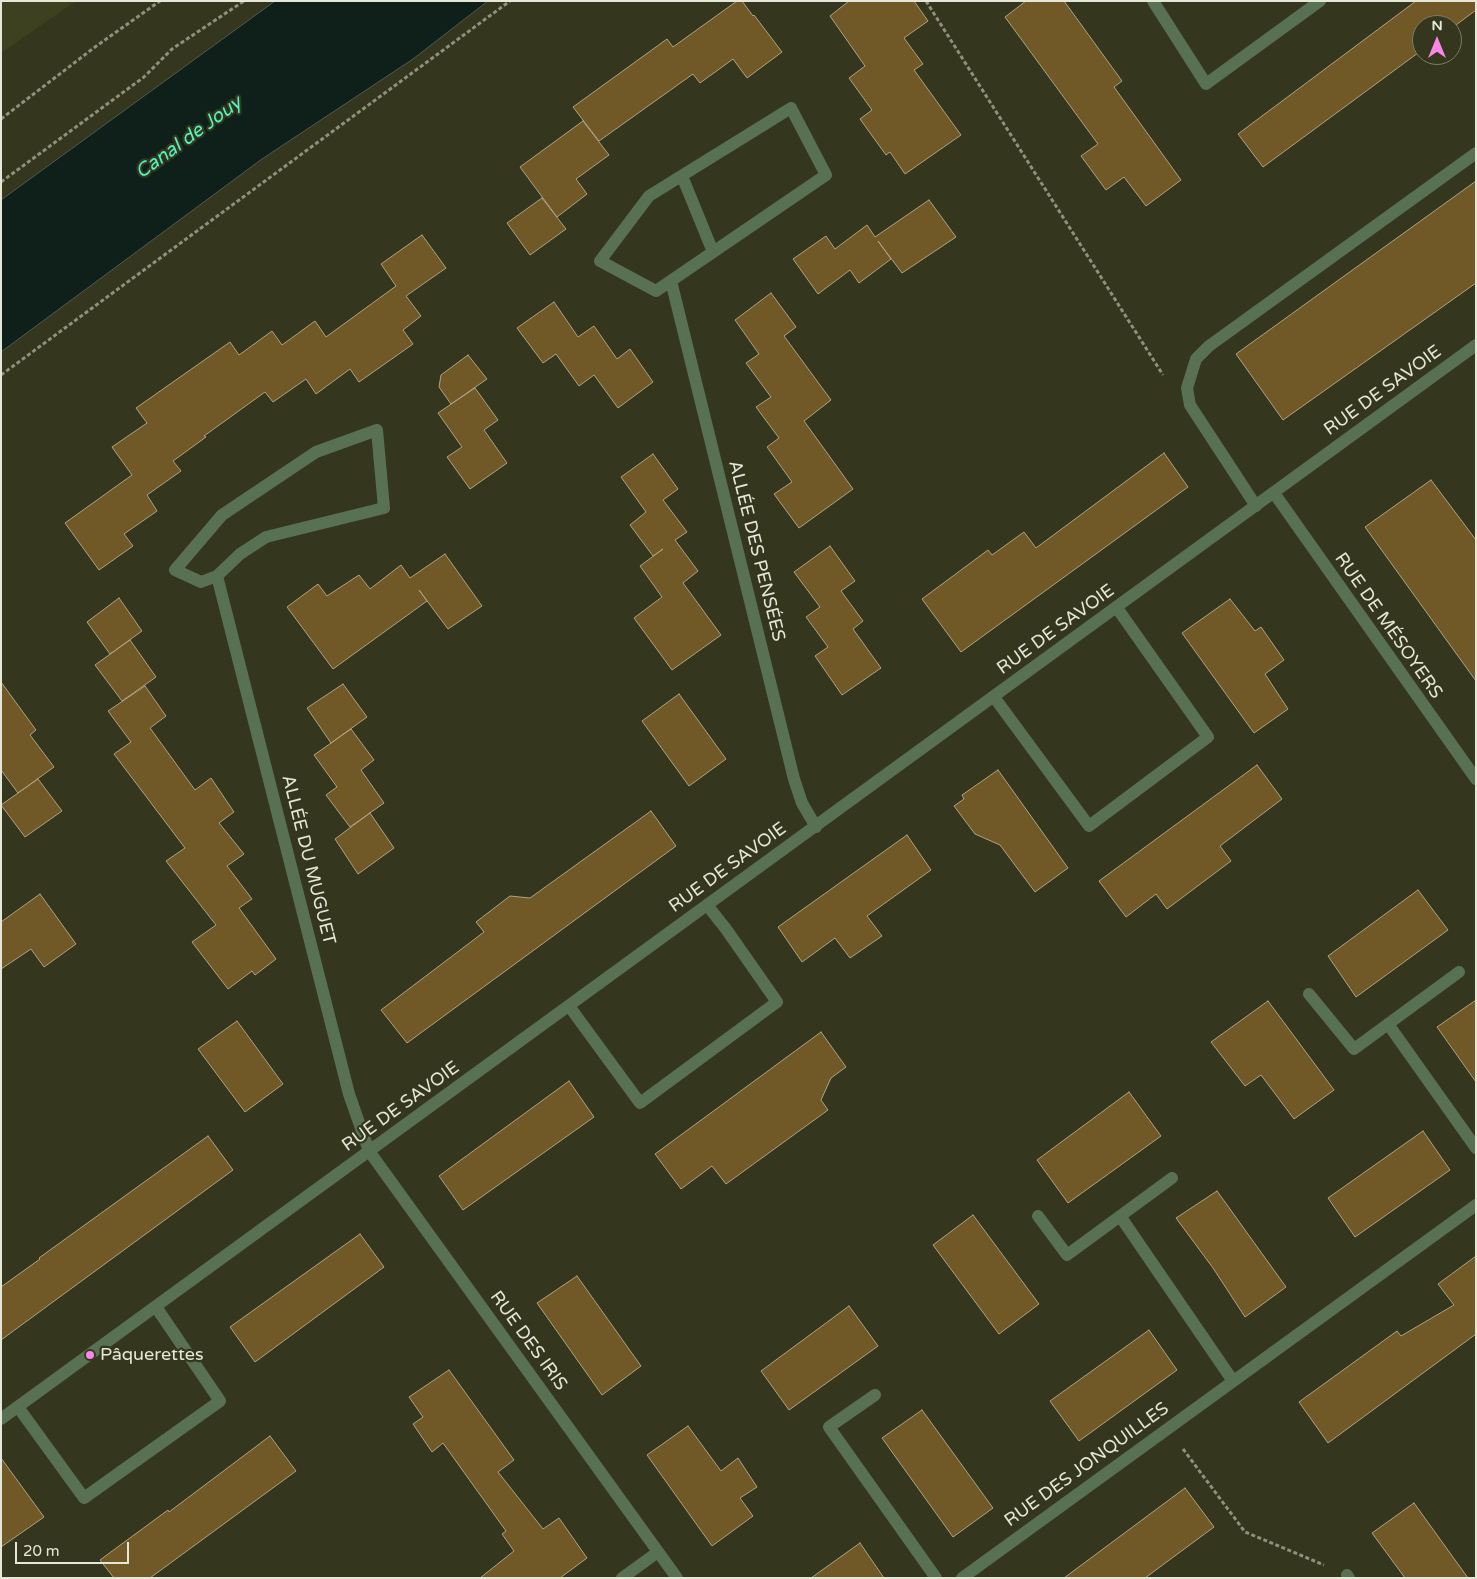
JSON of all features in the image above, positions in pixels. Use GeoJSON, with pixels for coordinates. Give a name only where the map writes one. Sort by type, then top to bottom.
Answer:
{"type":"FeatureCollection","features":[{"type":"Feature","properties":{"kind":"street"},"geometry":{"type":"LineString","coordinates":[[1153,1],[1206,84],[1320,1]]}},
{"type":"Feature","properties":{"kind":"street"},"geometry":{"type":"LineString","coordinates":[[791,108],[826,175],[656,291],[600,261],[649,196],[682,176],[791,108]]}},
{"type":"Feature","properties":{"kind":"street"},"geometry":{"type":"LineString","coordinates":[[1256,506],[1190,405],[1187,388],[1196,359],[1209,346],[1476,152]]}},
{"type":"Feature","properties":{"kind":"street"},"geometry":{"type":"LineString","coordinates":[[682,176],[713,252]]}},
{"type":"Feature","properties":{"kind":"street","name":"ALLÉE DES PENSÉES"},"geometry":{"type":"LineString","coordinates":[[671,282],[794,779],[802,802],[816,827]]}},
{"type":"Feature","properties":{"kind":"street","name":"RUE DE SAVOIE"},"geometry":{"type":"LineString","coordinates":[[1,1419],[1476,345]]}},
{"type":"Feature","properties":{"kind":"street"},"geometry":{"type":"LineString","coordinates":[[377,430],[384,508],[266,537],[240,554],[217,576],[201,582],[175,570],[222,515],[316,452],[377,430]]}},
{"type":"Feature","properties":{"kind":"street","name":"RUE DE MÉSOYERS"},"geometry":{"type":"LineString","coordinates":[[1274,493],[1476,779]]}},
{"type":"Feature","properties":{"kind":"street","name":"ALLÉE DU MUGUET"},"geometry":{"type":"LineString","coordinates":[[217,576],[349,1094],[369,1151]]}},
{"type":"Feature","properties":{"kind":"street"},"geometry":{"type":"LineString","coordinates":[[994,697],[1089,826],[1208,737],[1116,608]]}},
{"type":"Feature","properties":{"kind":"street"},"geometry":{"type":"LineString","coordinates":[[569,1006],[640,1103],[777,1002],[726,928],[707,905]]}},
{"type":"Feature","properties":{"kind":"street"},"geometry":{"type":"LineString","coordinates":[[1310,994],[1354,1049],[1459,972]]}},
{"type":"Feature","properties":{"kind":"street"},"geometry":{"type":"LineString","coordinates":[[1388,1024],[1476,1148]]}},
{"type":"Feature","properties":{"kind":"street","name":"RUE DES IRIS"},"geometry":{"type":"LineString","coordinates":[[369,1151],[677,1578]]}},
{"type":"Feature","properties":{"kind":"street"},"geometry":{"type":"LineString","coordinates":[[1038,1216],[1067,1255],[1172,1178]]}},
{"type":"Feature","properties":{"kind":"street","name":"RUE DES JONQUILLES"},"geometry":{"type":"LineString","coordinates":[[962,1578],[1476,1205]]}},
{"type":"Feature","properties":{"kind":"street"},"geometry":{"type":"LineString","coordinates":[[1120,1216],[1233,1381]]}},
{"type":"Feature","properties":{"kind":"street"},"geometry":{"type":"LineString","coordinates":[[18,1407],[84,1498],[220,1401],[156,1306]]}},
{"type":"Feature","properties":{"kind":"street"},"geometry":{"type":"LineString","coordinates":[[875,1395],[829,1428],[936,1578]]}},
{"type":"Feature","properties":{"kind":"street"},"geometry":{"type":"LineString","coordinates":[[622,1578],[658,1552]]}},
{"type":"Feature","properties":{"kind":"path"},"geometry":{"type":"LineString","coordinates":[[1,119],[94,47],[160,1]]}},
{"type":"Feature","properties":{"kind":"path"},"geometry":{"type":"LineString","coordinates":[[1,182],[144,77],[172,49],[244,1]]}},
{"type":"Feature","properties":{"kind":"path"},"geometry":{"type":"LineString","coordinates":[[1,374],[510,1]]}},
{"type":"Feature","properties":{"kind":"path"},"geometry":{"type":"LineString","coordinates":[[926,1],[1167,382],[1187,388]]}},
{"type":"Feature","properties":{"kind":"path"},"geometry":{"type":"LineString","coordinates":[[1167,1429],[1246,1532],[1348,1576]]}},
{"type":"Feature","properties":{"kind":"shaded area"},"geometry":{"type":"Polygon","coordinates":[[[1,1],[76,1],[1,53],[1,1]]]}},
{"type":"Feature","properties":{"kind":"water","name":"Canal de Jouy"},"geometry":{"type":"Polygon","coordinates":[[[275,1],[488,1],[413,59],[262,159],[1,352],[1,200],[275,1]]]}},
{"type":"Feature","properties":{"kind":"building"},"geometry":{"type":"Polygon","coordinates":[[[737,1],[742,1],[782,52],[747,78],[733,59],[700,83],[693,74],[599,141],[573,107],[667,39],[673,47],[737,1]]]}},
{"type":"Feature","properties":{"kind":"building"},"geometry":{"type":"Polygon","coordinates":[[[849,1],[914,1],[928,21],[904,38],[923,64],[914,70],[961,135],[905,174],[890,152],[886,155],[860,119],[872,110],[849,78],[865,66],[830,16],[849,1]]]}},
{"type":"Feature","properties":{"kind":"building"},"geometry":{"type":"Polygon","coordinates":[[[1026,1],[1064,1],[1122,81],[1114,87],[1181,180],[1146,206],[1124,177],[1106,190],[1081,156],[1098,144],[1005,17],[1026,1]]]}},
{"type":"Feature","properties":{"kind":"building"},"geometry":{"type":"Polygon","coordinates":[[[1416,1],[1476,1],[1476,10],[1462,20],[1462,15],[1412,15],[1412,57],[1263,167],[1238,134],[1416,1]]]}},
{"type":"Feature","properties":{"kind":"building"},"geometry":{"type":"Polygon","coordinates":[[[583,121],[609,155],[576,179],[587,194],[557,217],[520,167],[583,121]]]}},
{"type":"Feature","properties":{"kind":"building"},"geometry":{"type":"Polygon","coordinates":[[[1476,181],[1476,283],[1283,420],[1236,354],[1476,181]]]}},
{"type":"Feature","properties":{"kind":"building"},"geometry":{"type":"Polygon","coordinates":[[[542,198],[566,229],[530,255],[507,223],[542,198]]]}},
{"type":"Feature","properties":{"kind":"building"},"geometry":{"type":"Polygon","coordinates":[[[929,200],[956,237],[902,273],[878,241],[891,259],[859,283],[850,270],[818,294],[793,259],[826,236],[835,249],[867,225],[875,237],[929,200]]]}},
{"type":"Feature","properties":{"kind":"building"},"geometry":{"type":"Polygon","coordinates":[[[422,235],[446,268],[406,296],[421,316],[403,330],[413,344],[359,382],[350,369],[316,394],[306,379],[273,402],[265,392],[173,461],[181,471],[147,495],[157,511],[124,534],[133,546],[99,570],[65,523],[132,475],[112,447],[147,423],[136,408],[230,342],[239,355],[272,331],[282,345],[315,321],[326,337],[396,286],[381,264],[422,235]]]}},
{"type":"Feature","properties":{"kind":"building"},"geometry":{"type":"Polygon","coordinates":[[[771,293],[796,327],[784,336],[831,400],[804,421],[853,489],[799,528],[774,494],[792,482],[767,447],[779,438],[756,407],[771,397],[746,363],[759,354],[735,320],[771,293]]]}},
{"type":"Feature","properties":{"kind":"building"},"geometry":{"type":"Polygon","coordinates":[[[554,302],[578,337],[594,326],[617,359],[630,349],[653,382],[618,408],[594,375],[579,386],[556,354],[543,363],[517,328],[554,302]]]}},
{"type":"Feature","properties":{"kind":"building"},"geometry":{"type":"Polygon","coordinates":[[[468,355],[487,379],[451,404],[439,387],[441,375],[468,355]]]}},
{"type":"Feature","properties":{"kind":"building"},"geometry":{"type":"Polygon","coordinates":[[[475,388],[498,420],[484,430],[507,463],[470,489],[447,457],[462,447],[438,413],[475,388]]]}},
{"type":"Feature","properties":{"kind":"building"},"geometry":{"type":"Polygon","coordinates":[[[1164,453],[1188,487],[961,652],[922,599],[988,550],[992,555],[1024,532],[1036,548],[1164,453]]]}},
{"type":"Feature","properties":{"kind":"building"},"geometry":{"type":"Polygon","coordinates":[[[653,454],[678,489],[663,500],[687,532],[675,540],[698,571],[683,583],[721,635],[672,670],[634,618],[662,597],[640,566],[663,549],[653,556],[630,525],[646,512],[621,477],[653,454]]]}},
{"type":"Feature","properties":{"kind":"building"},"geometry":{"type":"Polygon","coordinates":[[[1431,480],[1476,540],[1476,681],[1365,527],[1431,480]]]}},
{"type":"Feature","properties":{"kind":"building"},"geometry":{"type":"Polygon","coordinates":[[[830,546],[855,581],[841,591],[863,621],[853,629],[881,668],[842,695],[815,656],[828,647],[806,617],[820,607],[794,572],[830,546]]]}},
{"type":"Feature","properties":{"kind":"building"},"geometry":{"type":"Polygon","coordinates":[[[445,554],[482,606],[448,629],[419,590],[427,601],[333,669],[287,607],[318,584],[327,596],[359,575],[370,589],[401,565],[410,578],[445,554]]]}},
{"type":"Feature","properties":{"kind":"building"},"geometry":{"type":"Polygon","coordinates":[[[119,598],[142,631],[110,654],[87,622],[119,598]]]}},
{"type":"Feature","properties":{"kind":"building"},"geometry":{"type":"Polygon","coordinates":[[[1230,599],[1255,631],[1261,627],[1284,660],[1265,674],[1288,709],[1254,733],[1182,633],[1230,599]]]}},
{"type":"Feature","properties":{"kind":"building"},"geometry":{"type":"Polygon","coordinates":[[[130,640],[156,677],[122,701],[95,665],[130,640]]]}},
{"type":"Feature","properties":{"kind":"building"},"geometry":{"type":"Polygon","coordinates":[[[1,682],[36,730],[30,735],[54,767],[18,793],[1,770],[1,682]]]}},
{"type":"Feature","properties":{"kind":"building"},"geometry":{"type":"Polygon","coordinates":[[[343,684],[367,717],[331,743],[307,708],[343,684]]]}},
{"type":"Feature","properties":{"kind":"building"},"geometry":{"type":"Polygon","coordinates":[[[145,686],[166,716],[150,728],[195,790],[211,778],[234,812],[219,823],[244,854],[227,866],[252,899],[239,908],[276,959],[255,975],[252,971],[228,989],[192,942],[216,925],[166,861],[185,848],[114,754],[131,742],[108,711],[145,686]]]}},
{"type":"Feature","properties":{"kind":"building"},"geometry":{"type":"Polygon","coordinates":[[[679,694],[726,759],[689,786],[642,721],[679,694]]]}},
{"type":"Feature","properties":{"kind":"building"},"geometry":{"type":"Polygon","coordinates":[[[351,729],[374,760],[361,770],[384,803],[350,827],[326,795],[337,787],[314,755],[351,729]]]}},
{"type":"Feature","properties":{"kind":"building"},"geometry":{"type":"Polygon","coordinates":[[[1257,765],[1282,799],[1220,846],[1231,861],[1167,909],[1156,894],[1126,917],[1099,881],[1257,765]]]}},
{"type":"Feature","properties":{"kind":"building"},"geometry":{"type":"Polygon","coordinates":[[[998,770],[1068,868],[1035,892],[1000,845],[975,834],[954,806],[964,799],[962,795],[998,770]]]}},
{"type":"Feature","properties":{"kind":"building"},"geometry":{"type":"Polygon","coordinates":[[[38,779],[62,811],[25,837],[1,805],[38,779]]]}},
{"type":"Feature","properties":{"kind":"building"},"geometry":{"type":"Polygon","coordinates":[[[651,811],[676,846],[407,1043],[381,1010],[484,932],[476,922],[510,896],[530,898],[651,811]]]}},
{"type":"Feature","properties":{"kind":"building"},"geometry":{"type":"Polygon","coordinates":[[[370,813],[394,848],[358,874],[335,839],[370,813]]]}},
{"type":"Feature","properties":{"kind":"building"},"geometry":{"type":"Polygon","coordinates":[[[907,835],[931,870],[867,916],[882,936],[850,958],[835,938],[802,962],[778,927],[907,835]]]}},
{"type":"Feature","properties":{"kind":"building"},"geometry":{"type":"Polygon","coordinates":[[[1418,890],[1448,930],[1356,997],[1328,956],[1418,890]]]}},
{"type":"Feature","properties":{"kind":"building"},"geometry":{"type":"Polygon","coordinates":[[[40,894],[76,944],[44,967],[31,949],[1,969],[1,922],[40,894]]]}},
{"type":"Feature","properties":{"kind":"building"},"geometry":{"type":"Polygon","coordinates":[[[1476,1000],[1476,1082],[1437,1027],[1476,1000]]]}},
{"type":"Feature","properties":{"kind":"building"},"geometry":{"type":"Polygon","coordinates":[[[1268,1001],[1334,1090],[1294,1119],[1261,1075],[1245,1086],[1211,1042],[1268,1001]]]}},
{"type":"Feature","properties":{"kind":"building"},"geometry":{"type":"Polygon","coordinates":[[[237,1021],[283,1084],[245,1112],[198,1049],[237,1021]]]}},
{"type":"Feature","properties":{"kind":"building"},"geometry":{"type":"Polygon","coordinates":[[[821,1032],[846,1067],[831,1078],[821,1100],[828,1110],[726,1184],[712,1166],[681,1189],[655,1154],[821,1032]]]}},
{"type":"Feature","properties":{"kind":"building"},"geometry":{"type":"Polygon","coordinates":[[[569,1081],[594,1117],[463,1210],[439,1176],[569,1081]]]}},
{"type":"Feature","properties":{"kind":"building"},"geometry":{"type":"Polygon","coordinates":[[[1129,1092],[1161,1136],[1068,1203],[1037,1160],[1129,1092]]]}},
{"type":"Feature","properties":{"kind":"building"},"geometry":{"type":"Polygon","coordinates":[[[1423,1131],[1450,1170],[1355,1237],[1328,1198],[1423,1131]]]}},
{"type":"Feature","properties":{"kind":"building"},"geometry":{"type":"Polygon","coordinates":[[[208,1136],[233,1170],[1,1340],[1,1287],[208,1136]]]}},
{"type":"Feature","properties":{"kind":"building"},"geometry":{"type":"Polygon","coordinates":[[[1217,1191],[1286,1287],[1245,1317],[1213,1268],[1176,1218],[1217,1191]]]}},
{"type":"Feature","properties":{"kind":"building"},"geometry":{"type":"Polygon","coordinates":[[[973,1215],[1039,1304],[999,1334],[933,1245],[973,1215]]]}},
{"type":"Feature","properties":{"kind":"building"},"geometry":{"type":"Polygon","coordinates":[[[360,1234],[384,1267],[255,1362],[230,1327],[360,1234]]]}},
{"type":"Feature","properties":{"kind":"building"},"geometry":{"type":"Polygon","coordinates":[[[1476,1256],[1476,1334],[1328,1443],[1299,1402],[1397,1331],[1401,1336],[1454,1305],[1438,1284],[1476,1256]]]}},
{"type":"Feature","properties":{"kind":"building"},"geometry":{"type":"Polygon","coordinates":[[[577,1276],[641,1366],[602,1395],[537,1303],[577,1276]]]}},
{"type":"Feature","properties":{"kind":"building"},"geometry":{"type":"Polygon","coordinates":[[[849,1306],[878,1346],[789,1410],[761,1371],[849,1306]]]}},
{"type":"Feature","properties":{"kind":"building"},"geometry":{"type":"Polygon","coordinates":[[[1149,1330],[1177,1370],[1079,1441],[1050,1401],[1149,1330]]]}},
{"type":"Feature","properties":{"kind":"building"},"geometry":{"type":"Polygon","coordinates":[[[449,1370],[514,1460],[498,1472],[543,1529],[559,1518],[587,1558],[560,1578],[480,1578],[514,1551],[502,1534],[506,1531],[443,1443],[432,1452],[413,1424],[423,1417],[409,1397],[449,1370]]]}},
{"type":"Feature","properties":{"kind":"building"},"geometry":{"type":"Polygon","coordinates":[[[922,1410],[993,1508],[953,1537],[882,1438],[922,1410]]]}},
{"type":"Feature","properties":{"kind":"building"},"geometry":{"type":"Polygon","coordinates":[[[688,1426],[721,1471],[738,1458],[757,1487],[740,1498],[753,1516],[712,1546],[647,1455],[688,1426]]]}},
{"type":"Feature","properties":{"kind":"building"},"geometry":{"type":"Polygon","coordinates":[[[270,1436],[296,1471],[150,1578],[114,1578],[100,1560],[168,1510],[169,1512],[270,1436]]]}},
{"type":"Feature","properties":{"kind":"building"},"geometry":{"type":"Polygon","coordinates":[[[1,1458],[44,1517],[1,1547],[1,1458]]]}},
{"type":"Feature","properties":{"kind":"building"},"geometry":{"type":"Polygon","coordinates":[[[1185,1488],[1214,1527],[1145,1578],[1064,1578],[1185,1488]]]}},
{"type":"Feature","properties":{"kind":"building"},"geometry":{"type":"Polygon","coordinates":[[[1414,1503],[1468,1578],[1405,1578],[1372,1533],[1414,1503]]]}},
{"type":"Feature","properties":{"kind":"building"},"geometry":{"type":"Polygon","coordinates":[[[860,1543],[884,1578],[811,1578],[860,1543]]]}},
{"type":"Feature","properties":{"kind":"place","name":"Pâquerettes"},"geometry":{"type":"Point","coordinates":[90,1355]}}]}
